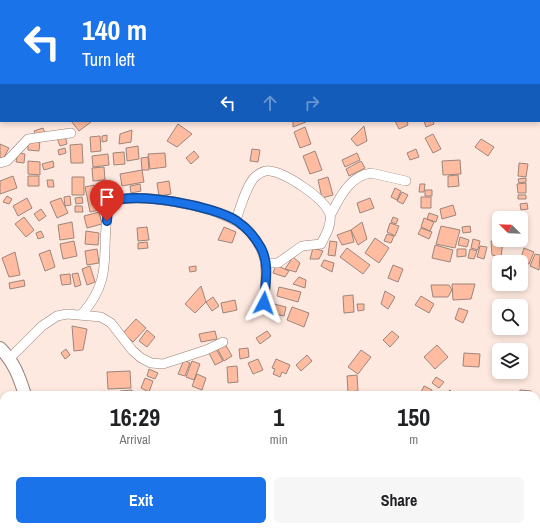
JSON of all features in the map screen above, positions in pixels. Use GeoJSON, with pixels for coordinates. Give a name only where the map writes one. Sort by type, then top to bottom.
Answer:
{"type":"FeatureCollection","features":[{"type":"Feature","properties":{"kind":"street"},"geometry":{"type":"LineString","coordinates":[[0,163],[7,160],[28,139],[71,133]]}},
{"type":"Feature","properties":{"kind":"street"},"geometry":{"type":"LineString","coordinates":[[236,220],[254,177],[262,172],[269,171],[288,178],[308,190],[328,210],[330,216]]}},
{"type":"Feature","properties":{"kind":"street"},"geometry":{"type":"LineString","coordinates":[[267,263],[278,263],[302,246],[321,244],[329,224],[330,216],[348,186],[365,174],[371,173],[406,181]]}},
{"type":"Feature","properties":{"kind":"street"},"geometry":{"type":"LineString","coordinates":[[82,314],[92,303],[103,278],[107,211],[111,202],[134,198],[168,202],[217,212],[236,220],[249,230],[261,248],[267,263],[264,303]]}},
{"type":"Feature","properties":{"kind":"street"},"geometry":{"type":"LineString","coordinates":[[12,357],[29,338],[57,316],[68,314],[82,314],[101,317],[111,323],[132,350],[141,358],[151,363],[163,364],[206,350],[222,342]]}},
{"type":"Feature","properties":{"kind":"street"},"geometry":{"type":"LineString","coordinates":[[0,340],[12,357],[24,391]]}},
{"type":"Feature","properties":{"kind":"street"},"geometry":{"type":"LineString","coordinates":[[0,348],[12,357]]}},
{"type":"Feature","properties":{"kind":"building"},"geometry":{"type":"Polygon","coordinates":[[[72,122],[91,122],[79,131],[72,122]]]}},
{"type":"Feature","properties":{"kind":"building"},"geometry":{"type":"Polygon","coordinates":[[[293,122],[306,122],[293,127],[293,122]]]}},
{"type":"Feature","properties":{"kind":"building"},"geometry":{"type":"Polygon","coordinates":[[[396,122],[407,122],[408,125],[399,129],[396,122]]]}},
{"type":"Feature","properties":{"kind":"building"},"geometry":{"type":"Polygon","coordinates":[[[424,122],[433,122],[434,124],[426,127],[424,122]]]}},
{"type":"Feature","properties":{"kind":"building"},"geometry":{"type":"Polygon","coordinates":[[[178,124],[192,134],[177,147],[167,141],[178,124]]]}},
{"type":"Feature","properties":{"kind":"building"},"geometry":{"type":"Polygon","coordinates":[[[364,126],[367,141],[357,146],[351,139],[364,126]]]}},
{"type":"Feature","properties":{"kind":"building"},"geometry":{"type":"Polygon","coordinates":[[[305,127],[311,144],[300,148],[294,132],[305,127]]]}},
{"type":"Feature","properties":{"kind":"building"},"geometry":{"type":"Polygon","coordinates":[[[43,128],[45,133],[36,137],[34,131],[43,128]]]}},
{"type":"Feature","properties":{"kind":"building"},"geometry":{"type":"Polygon","coordinates":[[[132,130],[131,142],[119,144],[120,134],[132,130]]]}},
{"type":"Feature","properties":{"kind":"building"},"geometry":{"type":"Polygon","coordinates":[[[433,134],[441,149],[433,153],[425,138],[433,134]]]}},
{"type":"Feature","properties":{"kind":"building"},"geometry":{"type":"Polygon","coordinates":[[[107,135],[107,141],[102,142],[102,136],[107,135]]]}},
{"type":"Feature","properties":{"kind":"building"},"geometry":{"type":"Polygon","coordinates":[[[65,136],[67,144],[60,146],[57,138],[65,136]]]}},
{"type":"Feature","properties":{"kind":"building"},"geometry":{"type":"Polygon","coordinates":[[[100,136],[101,151],[91,152],[90,137],[100,136]]]}},
{"type":"Feature","properties":{"kind":"building"},"geometry":{"type":"Polygon","coordinates":[[[481,139],[494,147],[488,156],[475,147],[481,139]]]}},
{"type":"Feature","properties":{"kind":"building"},"geometry":{"type":"Polygon","coordinates":[[[28,140],[40,140],[39,151],[28,150],[28,140]]]}},
{"type":"Feature","properties":{"kind":"building"},"geometry":{"type":"Polygon","coordinates":[[[0,144],[9,148],[3,159],[0,158],[0,144]]]}},
{"type":"Feature","properties":{"kind":"building"},"geometry":{"type":"Polygon","coordinates":[[[82,144],[83,163],[71,163],[70,145],[82,144]]]}},
{"type":"Feature","properties":{"kind":"building"},"geometry":{"type":"Polygon","coordinates":[[[138,146],[139,159],[127,161],[126,148],[138,146]]]}},
{"type":"Feature","properties":{"kind":"building"},"geometry":{"type":"Polygon","coordinates":[[[65,148],[66,153],[59,155],[58,150],[65,148]]]}},
{"type":"Feature","properties":{"kind":"building"},"geometry":{"type":"Polygon","coordinates":[[[252,149],[260,150],[258,162],[250,161],[252,149]]]}},
{"type":"Feature","properties":{"kind":"building"},"geometry":{"type":"Polygon","coordinates":[[[416,149],[419,157],[410,160],[407,153],[416,149]]]}},
{"type":"Feature","properties":{"kind":"building"},"geometry":{"type":"Polygon","coordinates":[[[194,151],[199,157],[191,164],[186,158],[194,151]]]}},
{"type":"Feature","properties":{"kind":"building"},"geometry":{"type":"Polygon","coordinates":[[[315,151],[322,170],[310,174],[303,156],[315,151]]]}},
{"type":"Feature","properties":{"kind":"building"},"geometry":{"type":"Polygon","coordinates":[[[124,152],[125,164],[114,165],[113,153],[124,152]]]}},
{"type":"Feature","properties":{"kind":"building"},"geometry":{"type":"Polygon","coordinates":[[[18,153],[25,154],[24,163],[16,162],[18,153]]]}},
{"type":"Feature","properties":{"kind":"building"},"geometry":{"type":"Polygon","coordinates":[[[165,153],[166,167],[150,169],[148,154],[165,153]]]}},
{"type":"Feature","properties":{"kind":"building"},"geometry":{"type":"Polygon","coordinates":[[[357,153],[360,160],[345,167],[342,160],[357,153]]]}},
{"type":"Feature","properties":{"kind":"building"},"geometry":{"type":"Polygon","coordinates":[[[108,154],[109,165],[93,167],[92,156],[108,154]]]}},
{"type":"Feature","properties":{"kind":"building"},"geometry":{"type":"Polygon","coordinates":[[[148,157],[149,170],[142,170],[141,158],[148,157]]]}},
{"type":"Feature","properties":{"kind":"building"},"geometry":{"type":"Polygon","coordinates":[[[460,160],[461,174],[443,175],[442,161],[460,160]]]}},
{"type":"Feature","properties":{"kind":"building"},"geometry":{"type":"Polygon","coordinates":[[[28,161],[40,162],[40,175],[28,174],[28,161]]]}},
{"type":"Feature","properties":{"kind":"building"},"geometry":{"type":"Polygon","coordinates":[[[53,161],[54,167],[44,170],[42,164],[53,161]]]}},
{"type":"Feature","properties":{"kind":"building"},"geometry":{"type":"Polygon","coordinates":[[[361,161],[365,168],[349,176],[346,169],[361,161]]]}},
{"type":"Feature","properties":{"kind":"building"},"geometry":{"type":"Polygon","coordinates":[[[519,163],[528,164],[526,177],[518,176],[519,163]]]}},
{"type":"Feature","properties":{"kind":"building"},"geometry":{"type":"Polygon","coordinates":[[[104,167],[105,180],[93,181],[92,168],[104,167]]]}},
{"type":"Feature","properties":{"kind":"building"},"geometry":{"type":"Polygon","coordinates":[[[142,170],[144,182],[122,186],[120,174],[142,170]]]}},
{"type":"Feature","properties":{"kind":"building"},"geometry":{"type":"Polygon","coordinates":[[[458,175],[459,186],[448,187],[448,176],[458,175]]]}},
{"type":"Feature","properties":{"kind":"building"},"geometry":{"type":"Polygon","coordinates":[[[13,176],[17,188],[0,194],[0,181],[13,176]]]}},
{"type":"Feature","properties":{"kind":"building"},"geometry":{"type":"Polygon","coordinates":[[[28,176],[39,176],[39,186],[28,186],[28,176]]]}},
{"type":"Feature","properties":{"kind":"building"},"geometry":{"type":"Polygon","coordinates":[[[72,177],[84,177],[84,195],[72,195],[72,177]]]}},
{"type":"Feature","properties":{"kind":"building"},"geometry":{"type":"Polygon","coordinates":[[[328,177],[333,195],[322,198],[318,180],[328,177]]]}},
{"type":"Feature","properties":{"kind":"building"},"geometry":{"type":"Polygon","coordinates":[[[526,178],[526,182],[519,183],[518,179],[526,178]]]}},
{"type":"Feature","properties":{"kind":"building"},"geometry":{"type":"Polygon","coordinates":[[[47,180],[53,180],[54,187],[48,187],[47,180]]]}},
{"type":"Feature","properties":{"kind":"building"},"geometry":{"type":"Polygon","coordinates":[[[169,181],[171,194],[159,196],[157,183],[169,181]]]}},
{"type":"Feature","properties":{"kind":"building"},"geometry":{"type":"Polygon","coordinates":[[[105,183],[107,196],[98,198],[96,185],[105,183]]]}},
{"type":"Feature","properties":{"kind":"building"},"geometry":{"type":"Polygon","coordinates":[[[526,183],[526,193],[518,193],[517,184],[526,183]]]}},
{"type":"Feature","properties":{"kind":"building"},"geometry":{"type":"Polygon","coordinates":[[[140,184],[141,191],[131,193],[130,186],[140,184]]]}},
{"type":"Feature","properties":{"kind":"building"},"geometry":{"type":"Polygon","coordinates":[[[420,184],[425,184],[424,192],[419,192],[420,184]]]}},
{"type":"Feature","properties":{"kind":"building"},"geometry":{"type":"Polygon","coordinates":[[[94,185],[99,210],[90,212],[85,187],[94,185]]]}},
{"type":"Feature","properties":{"kind":"building"},"geometry":{"type":"Polygon","coordinates":[[[395,188],[401,191],[397,200],[391,197],[395,188]]]}},
{"type":"Feature","properties":{"kind":"building"},"geometry":{"type":"Polygon","coordinates":[[[425,190],[432,190],[432,196],[425,196],[425,190]]]}},
{"type":"Feature","properties":{"kind":"building"},"geometry":{"type":"Polygon","coordinates":[[[402,192],[408,195],[403,204],[397,201],[402,192]]]}},
{"type":"Feature","properties":{"kind":"building"},"geometry":{"type":"Polygon","coordinates":[[[518,195],[526,195],[526,199],[518,199],[518,195]]]}},
{"type":"Feature","properties":{"kind":"building"},"geometry":{"type":"Polygon","coordinates":[[[7,196],[12,199],[9,204],[3,202],[7,196]]]}},
{"type":"Feature","properties":{"kind":"building"},"geometry":{"type":"Polygon","coordinates":[[[70,196],[71,205],[65,206],[64,197],[70,196]]]}},
{"type":"Feature","properties":{"kind":"building"},"geometry":{"type":"Polygon","coordinates":[[[82,197],[83,203],[76,204],[75,198],[82,197]]]}},
{"type":"Feature","properties":{"kind":"building"},"geometry":{"type":"Polygon","coordinates":[[[421,197],[431,197],[431,208],[421,208],[421,197]]]}},
{"type":"Feature","properties":{"kind":"building"},"geometry":{"type":"Polygon","coordinates":[[[27,198],[32,208],[18,216],[13,206],[27,198]]]}},
{"type":"Feature","properties":{"kind":"building"},"geometry":{"type":"Polygon","coordinates":[[[61,198],[68,213],[57,218],[50,202],[61,198]]]}},
{"type":"Feature","properties":{"kind":"building"},"geometry":{"type":"Polygon","coordinates":[[[370,198],[374,208],[360,213],[357,203],[370,198]]]}},
{"type":"Feature","properties":{"kind":"building"},"geometry":{"type":"Polygon","coordinates":[[[527,203],[528,209],[521,210],[520,204],[527,203]]]}},
{"type":"Feature","properties":{"kind":"building"},"geometry":{"type":"Polygon","coordinates":[[[453,205],[456,215],[442,219],[440,209],[453,205]]]}},
{"type":"Feature","properties":{"kind":"building"},"geometry":{"type":"Polygon","coordinates":[[[75,206],[82,206],[83,212],[75,212],[75,206]]]}},
{"type":"Feature","properties":{"kind":"building"},"geometry":{"type":"Polygon","coordinates":[[[41,209],[46,216],[39,221],[34,214],[41,209]]]}},
{"type":"Feature","properties":{"kind":"building"},"geometry":{"type":"Polygon","coordinates":[[[99,212],[102,224],[87,228],[84,216],[99,212]]]}},
{"type":"Feature","properties":{"kind":"building"},"geometry":{"type":"Polygon","coordinates":[[[429,213],[438,216],[436,222],[427,219],[429,213]]]}},
{"type":"Feature","properties":{"kind":"building"},"geometry":{"type":"Polygon","coordinates":[[[24,217],[34,230],[26,237],[15,224],[24,217]]]}},
{"type":"Feature","properties":{"kind":"building"},"geometry":{"type":"Polygon","coordinates":[[[393,217],[398,219],[396,224],[391,222],[393,217]]]}},
{"type":"Feature","properties":{"kind":"building"},"geometry":{"type":"Polygon","coordinates":[[[424,218],[434,222],[430,231],[421,227],[424,218]]]}},
{"type":"Feature","properties":{"kind":"building"},"geometry":{"type":"Polygon","coordinates":[[[72,222],[74,238],[60,240],[58,225],[72,222]]]}},
{"type":"Feature","properties":{"kind":"building"},"geometry":{"type":"Polygon","coordinates":[[[362,222],[367,239],[358,245],[351,230],[362,222]]]}},
{"type":"Feature","properties":{"kind":"building"},"geometry":{"type":"Polygon","coordinates":[[[390,223],[399,226],[395,236],[387,232],[390,223]]]}},
{"type":"Feature","properties":{"kind":"building"},"geometry":{"type":"Polygon","coordinates":[[[441,226],[460,230],[455,248],[436,244],[441,226]]]}},
{"type":"Feature","properties":{"kind":"building"},"geometry":{"type":"Polygon","coordinates":[[[470,226],[471,232],[463,233],[462,227],[470,226]]]}},
{"type":"Feature","properties":{"kind":"building"},"geometry":{"type":"Polygon","coordinates":[[[147,227],[149,240],[138,241],[137,228],[147,227]]]}},
{"type":"Feature","properties":{"kind":"building"},"geometry":{"type":"Polygon","coordinates":[[[224,227],[236,232],[232,243],[218,240],[224,227]]]}},
{"type":"Feature","properties":{"kind":"building"},"geometry":{"type":"Polygon","coordinates":[[[421,228],[432,232],[429,239],[418,234],[421,228]]]}},
{"type":"Feature","properties":{"kind":"building"},"geometry":{"type":"Polygon","coordinates":[[[351,230],[354,242],[342,245],[337,235],[351,230]]]}},
{"type":"Feature","properties":{"kind":"building"},"geometry":{"type":"Polygon","coordinates":[[[41,231],[44,237],[38,239],[36,233],[41,231]]]}},
{"type":"Feature","properties":{"kind":"building"},"geometry":{"type":"Polygon","coordinates":[[[86,231],[99,233],[98,245],[85,244],[86,231]]]}},
{"type":"Feature","properties":{"kind":"building"},"geometry":{"type":"Polygon","coordinates":[[[387,234],[394,236],[391,243],[384,241],[387,234]]]}},
{"type":"Feature","properties":{"kind":"building"},"geometry":{"type":"Polygon","coordinates":[[[460,237],[469,240],[467,247],[458,245],[460,237]]]}},
{"type":"Feature","properties":{"kind":"building"},"geometry":{"type":"Polygon","coordinates":[[[375,238],[389,248],[379,263],[365,253],[375,238]]]}},
{"type":"Feature","properties":{"kind":"building"},"geometry":{"type":"Polygon","coordinates":[[[473,239],[480,241],[478,250],[471,248],[473,239]]]}},
{"type":"Feature","properties":{"kind":"building"},"geometry":{"type":"Polygon","coordinates":[[[74,241],[77,256],[63,259],[60,244],[74,241]]]}},
{"type":"Feature","properties":{"kind":"building"},"geometry":{"type":"Polygon","coordinates":[[[330,241],[337,242],[335,256],[328,255],[330,241]]]}},
{"type":"Feature","properties":{"kind":"building"},"geometry":{"type":"Polygon","coordinates":[[[491,241],[492,247],[502,247],[501,255],[492,255],[491,241]]]}},
{"type":"Feature","properties":{"kind":"building"},"geometry":{"type":"Polygon","coordinates":[[[147,242],[148,248],[138,249],[138,243],[147,242]]]}},
{"type":"Feature","properties":{"kind":"building"},"geometry":{"type":"Polygon","coordinates":[[[435,245],[453,250],[450,262],[432,258],[435,245]]]}},
{"type":"Feature","properties":{"kind":"building"},"geometry":{"type":"Polygon","coordinates":[[[480,246],[487,247],[484,259],[477,257],[480,246]]]}},
{"type":"Feature","properties":{"kind":"building"},"geometry":{"type":"Polygon","coordinates":[[[313,248],[323,251],[319,259],[310,259],[313,248]]]}},
{"type":"Feature","properties":{"kind":"building"},"geometry":{"type":"Polygon","coordinates":[[[347,248],[370,265],[363,274],[340,257],[347,248]]]}},
{"type":"Feature","properties":{"kind":"building"},"geometry":{"type":"Polygon","coordinates":[[[524,248],[534,252],[529,264],[528,255],[522,255],[524,248]]]}},
{"type":"Feature","properties":{"kind":"building"},"geometry":{"type":"Polygon","coordinates":[[[97,249],[99,263],[87,265],[85,251],[97,249]]]}},
{"type":"Feature","properties":{"kind":"building"},"geometry":{"type":"Polygon","coordinates":[[[457,249],[466,249],[466,256],[457,257],[457,249]]]}},
{"type":"Feature","properties":{"kind":"building"},"geometry":{"type":"Polygon","coordinates":[[[470,249],[477,251],[474,259],[468,258],[470,249]]]}},
{"type":"Feature","properties":{"kind":"building"},"geometry":{"type":"Polygon","coordinates":[[[50,250],[55,267],[45,271],[39,254],[50,250]]]}},
{"type":"Feature","properties":{"kind":"building"},"geometry":{"type":"Polygon","coordinates":[[[15,252],[20,275],[9,277],[2,258],[15,252]]]}},
{"type":"Feature","properties":{"kind":"building"},"geometry":{"type":"Polygon","coordinates":[[[535,254],[540,255],[539,270],[530,266],[535,254]]]}},
{"type":"Feature","properties":{"kind":"building"},"geometry":{"type":"Polygon","coordinates":[[[293,257],[300,263],[296,272],[285,269],[293,257]]]}},
{"type":"Feature","properties":{"kind":"building"},"geometry":{"type":"Polygon","coordinates":[[[324,260],[334,263],[332,272],[321,266],[324,260]]]}},
{"type":"Feature","properties":{"kind":"building"},"geometry":{"type":"Polygon","coordinates":[[[276,265],[289,271],[285,277],[273,273],[276,265]]]}},
{"type":"Feature","properties":{"kind":"building"},"geometry":{"type":"Polygon","coordinates":[[[393,265],[403,269],[398,282],[388,278],[393,265]]]}},
{"type":"Feature","properties":{"kind":"building"},"geometry":{"type":"Polygon","coordinates":[[[90,266],[95,282],[87,285],[82,269],[90,266]]]}},
{"type":"Feature","properties":{"kind":"building"},"geometry":{"type":"Polygon","coordinates":[[[196,266],[196,271],[190,272],[189,267],[196,266]]]}},
{"type":"Feature","properties":{"kind":"building"},"geometry":{"type":"Polygon","coordinates":[[[78,273],[81,285],[75,287],[72,274],[78,273]]]}},
{"type":"Feature","properties":{"kind":"building"},"geometry":{"type":"Polygon","coordinates":[[[70,274],[71,284],[62,285],[60,275],[70,274]]]}},
{"type":"Feature","properties":{"kind":"building"},"geometry":{"type":"Polygon","coordinates":[[[299,277],[306,280],[305,288],[293,284],[299,277]]]}},
{"type":"Feature","properties":{"kind":"building"},"geometry":{"type":"Polygon","coordinates":[[[24,280],[25,286],[10,289],[9,283],[24,280]]]}},
{"type":"Feature","properties":{"kind":"building"},"geometry":{"type":"Polygon","coordinates":[[[452,284],[475,284],[471,299],[453,300],[452,284]]]}},
{"type":"Feature","properties":{"kind":"building"},"geometry":{"type":"Polygon","coordinates":[[[431,285],[449,285],[452,290],[448,297],[433,297],[431,285]]]}},
{"type":"Feature","properties":{"kind":"building"},"geometry":{"type":"Polygon","coordinates":[[[201,286],[206,302],[195,313],[185,304],[201,286]]]}},
{"type":"Feature","properties":{"kind":"building"},"geometry":{"type":"Polygon","coordinates":[[[279,287],[301,292],[298,302],[277,296],[279,287]]]}},
{"type":"Feature","properties":{"kind":"building"},"geometry":{"type":"Polygon","coordinates":[[[385,291],[395,297],[388,309],[381,304],[385,291]]]}},
{"type":"Feature","properties":{"kind":"building"},"geometry":{"type":"Polygon","coordinates":[[[353,295],[354,312],[344,313],[343,296],[353,295]]]}},
{"type":"Feature","properties":{"kind":"building"},"geometry":{"type":"Polygon","coordinates":[[[421,296],[434,304],[429,313],[415,305],[421,296]]]}},
{"type":"Feature","properties":{"kind":"building"},"geometry":{"type":"Polygon","coordinates":[[[213,297],[219,306],[212,311],[206,302],[213,297]]]}},
{"type":"Feature","properties":{"kind":"building"},"geometry":{"type":"Polygon","coordinates":[[[235,300],[237,310],[223,313],[221,303],[235,300]]]}},
{"type":"Feature","properties":{"kind":"building"},"geometry":{"type":"Polygon","coordinates":[[[274,304],[286,307],[284,316],[271,313],[274,304]]]}},
{"type":"Feature","properties":{"kind":"building"},"geometry":{"type":"Polygon","coordinates":[[[357,304],[364,304],[364,310],[358,311],[357,304]]]}},
{"type":"Feature","properties":{"kind":"building"},"geometry":{"type":"Polygon","coordinates":[[[292,307],[309,313],[304,327],[287,320],[292,307]]]}},
{"type":"Feature","properties":{"kind":"building"},"geometry":{"type":"Polygon","coordinates":[[[459,308],[468,311],[463,323],[455,319],[459,308]]]}},
{"type":"Feature","properties":{"kind":"building"},"geometry":{"type":"Polygon","coordinates":[[[136,319],[146,328],[133,342],[123,333],[136,319]]]}},
{"type":"Feature","properties":{"kind":"building"},"geometry":{"type":"Polygon","coordinates":[[[72,326],[87,329],[83,350],[74,351],[72,326]]]}},
{"type":"Feature","properties":{"kind":"building"},"geometry":{"type":"Polygon","coordinates":[[[147,330],[155,337],[147,347],[139,341],[147,330]]]}},
{"type":"Feature","properties":{"kind":"building"},"geometry":{"type":"Polygon","coordinates":[[[215,331],[217,339],[201,342],[199,334],[215,331]]]}},
{"type":"Feature","properties":{"kind":"building"},"geometry":{"type":"Polygon","coordinates":[[[267,331],[271,336],[260,344],[256,338],[267,331]]]}},
{"type":"Feature","properties":{"kind":"building"},"geometry":{"type":"Polygon","coordinates":[[[392,331],[399,337],[390,347],[383,340],[392,331]]]}},
{"type":"Feature","properties":{"kind":"building"},"geometry":{"type":"Polygon","coordinates":[[[225,344],[232,356],[224,361],[217,348],[225,344]]]}},
{"type":"Feature","properties":{"kind":"building"},"geometry":{"type":"Polygon","coordinates":[[[437,345],[448,357],[435,369],[424,357],[437,345]]]}},
{"type":"Feature","properties":{"kind":"building"},"geometry":{"type":"Polygon","coordinates":[[[248,348],[249,357],[240,359],[239,349],[248,348]]]}},
{"type":"Feature","properties":{"kind":"building"},"geometry":{"type":"Polygon","coordinates":[[[66,349],[70,355],[65,359],[61,353],[66,349]]]}},
{"type":"Feature","properties":{"kind":"building"},"geometry":{"type":"Polygon","coordinates":[[[216,349],[223,361],[215,365],[209,353],[216,349]]]}},
{"type":"Feature","properties":{"kind":"building"},"geometry":{"type":"Polygon","coordinates":[[[361,350],[371,357],[358,374],[348,367],[361,350]]]}},
{"type":"Feature","properties":{"kind":"building"},"geometry":{"type":"Polygon","coordinates":[[[464,353],[480,354],[479,367],[463,366],[464,353]]]}},
{"type":"Feature","properties":{"kind":"building"},"geometry":{"type":"Polygon","coordinates":[[[307,355],[312,361],[301,371],[296,365],[307,355]]]}},
{"type":"Feature","properties":{"kind":"building"},"geometry":{"type":"Polygon","coordinates":[[[258,359],[263,370],[253,374],[248,363],[258,359]]]}},
{"type":"Feature","properties":{"kind":"building"},"geometry":{"type":"Polygon","coordinates":[[[276,359],[290,365],[286,374],[282,372],[280,377],[273,374],[275,369],[272,368],[276,359]]]}},
{"type":"Feature","properties":{"kind":"building"},"geometry":{"type":"Polygon","coordinates":[[[184,360],[190,363],[185,376],[178,374],[184,360]]]}},
{"type":"Feature","properties":{"kind":"building"},"geometry":{"type":"Polygon","coordinates":[[[192,361],[200,364],[194,380],[186,377],[192,361]]]}},
{"type":"Feature","properties":{"kind":"building"},"geometry":{"type":"Polygon","coordinates":[[[237,366],[238,382],[228,383],[227,367],[237,366]]]}},
{"type":"Feature","properties":{"kind":"building"},"geometry":{"type":"Polygon","coordinates":[[[149,369],[158,373],[155,379],[147,376],[149,369]]]}},
{"type":"Feature","properties":{"kind":"building"},"geometry":{"type":"Polygon","coordinates":[[[130,371],[131,388],[108,389],[107,372],[130,371]]]}},
{"type":"Feature","properties":{"kind":"building"},"geometry":{"type":"Polygon","coordinates":[[[197,374],[206,378],[202,390],[192,386],[197,374]]]}},
{"type":"Feature","properties":{"kind":"building"},"geometry":{"type":"Polygon","coordinates":[[[357,375],[358,391],[348,391],[347,376],[357,375]]]}},
{"type":"Feature","properties":{"kind":"building"},"geometry":{"type":"Polygon","coordinates":[[[436,377],[444,382],[439,388],[432,383],[436,377]]]}},
{"type":"Feature","properties":{"kind":"building"},"geometry":{"type":"Polygon","coordinates":[[[145,378],[153,381],[149,391],[141,388],[145,378]]]}},
{"type":"Feature","properties":{"kind":"building"},"geometry":{"type":"Polygon","coordinates":[[[424,386],[432,390],[432,391],[422,391],[424,386]]]}},
{"type":"Feature","properties":{"kind":"route"},"geometry":{"type":"LineString","coordinates":[[107,221],[108,206],[111,202],[117,199],[134,198],[193,206],[217,212],[236,220],[249,230],[261,248],[267,263],[264,303]]}}]}
